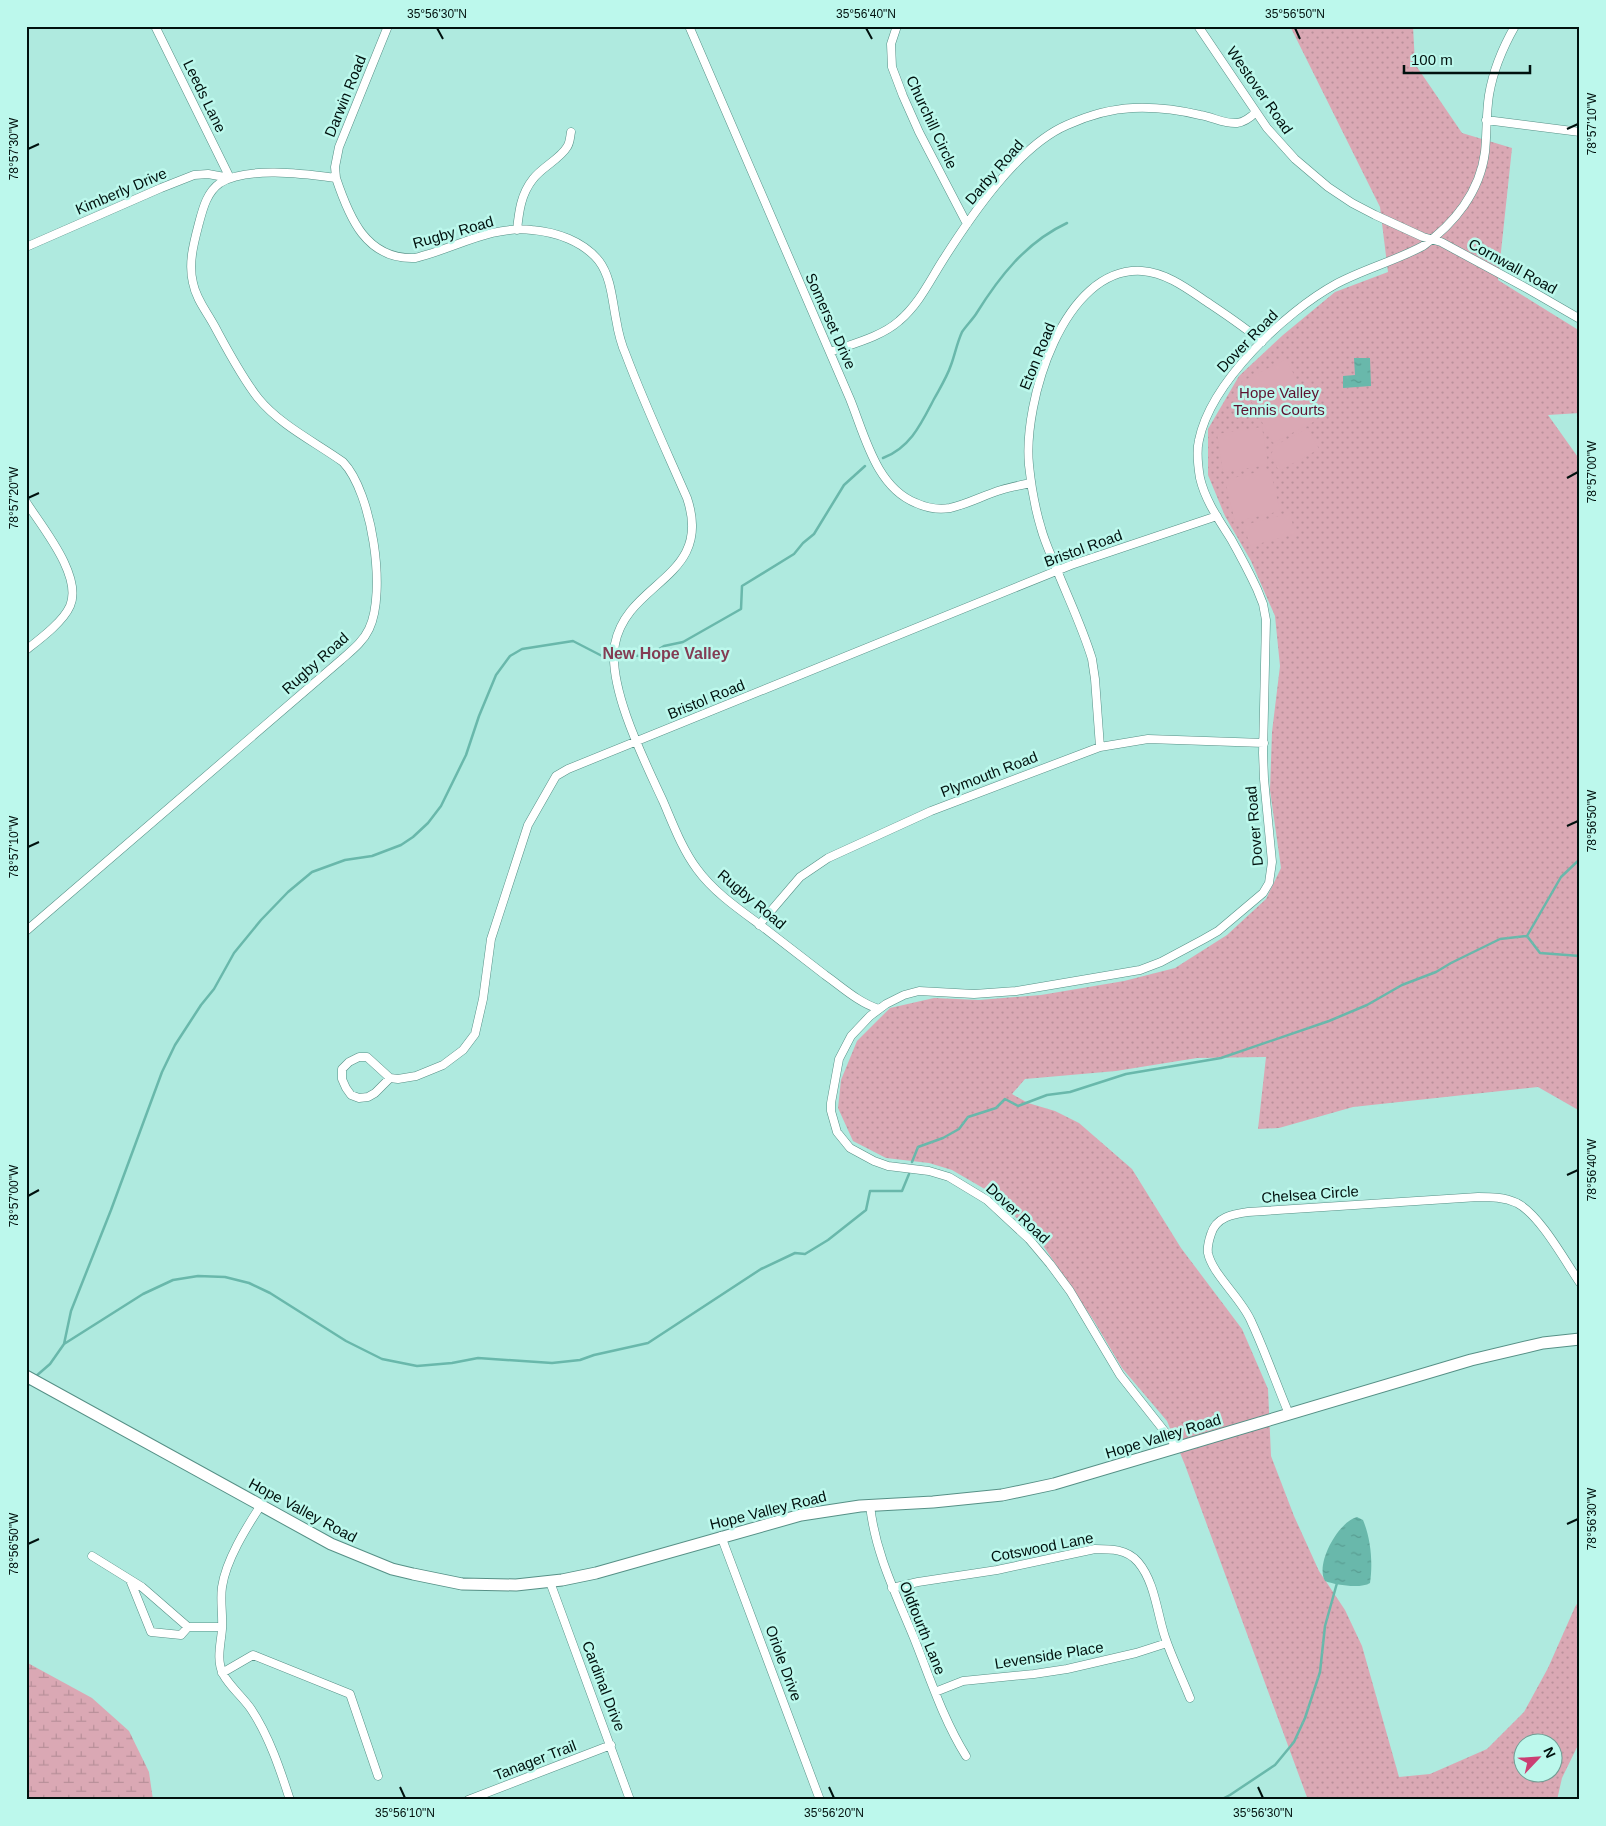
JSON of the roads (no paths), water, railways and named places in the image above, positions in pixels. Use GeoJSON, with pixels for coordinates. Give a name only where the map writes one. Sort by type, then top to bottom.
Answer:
{"type":"FeatureCollection","features":[{"type":"Feature","properties":{"kind":"main road","name":"Hope Valley Road"},"geometry":{"type":"LineString","coordinates":[[26,1376],[42,1383],[331,1544],[385,1566],[412,1574],[450,1582],[480,1585],[516,1585],[550,1582],[596,1573],[801,1515],[870,1505],[962,1500],[1054,1484],[1488,1356],[1543,1343],[1580,1339]]}},
{"type":"Feature","properties":{"kind":"street","name":"Leeds Lane"},"geometry":{"type":"LineString","coordinates":[[155,26],[230,178]]}},
{"type":"Feature","properties":{"kind":"street","name":"Darwin Road"},"geometry":{"type":"LineString","coordinates":[[336,178],[335,167],[339,147],[388,26]]}},
{"type":"Feature","properties":{"kind":"street","name":"Somerset Drive"},"geometry":{"type":"LineString","coordinates":[[689,26],[878,466],[893,488],[905,499],[932,508],[948,508],[1001,490],[1031,483]]}},
{"type":"Feature","properties":{"kind":"street","name":"Churchill Circle"},"geometry":{"type":"LineString","coordinates":[[897,26],[891,44],[892,67],[919,132],[967,224]]}},
{"type":"Feature","properties":{"kind":"street","name":"Westover Road"},"geometry":{"type":"LineString","coordinates":[[1198,26],[1267,128],[1290,154],[1338,194],[1375,214],[1432,240]]}},
{"type":"Feature","properties":{"kind":"street","name":"Dover Road"},"geometry":{"type":"LineString","coordinates":[[1177,1447],[1120,1375],[1076,1301],[1050,1264],[1029,1239],[1002,1212],[975,1192],[949,1177],[929,1171],[888,1166],[859,1154],[842,1141],[835,1127],[831,1111],[839,1059],[851,1036],[865,1020],[879,1009],[904,995],[920,991],[974,994],[1016,991],[1140,970],[1162,962],[1218,931],[1263,893],[1272,873],[1272,852],[1264,779],[1267,632],[1263,604],[1249,573],[1208,500],[1201,480],[1198,458],[1199,438],[1209,412],[1224,386],[1241,364],[1302,306],[1325,290],[1361,272],[1410,253],[1432,240],[1459,213],[1476,184],[1484,154],[1486,120],[1492,82],[1500,57],[1515,26]]}},
{"type":"Feature","properties":{"kind":"street","name":"Darby Road"},"geometry":{"type":"LineString","coordinates":[[830,352],[877,334],[899,321],[920,298],[967,224],[1018,161],[1041,141],[1065,125],[1109,111],[1133,108],[1202,115],[1230,123],[1246,120],[1256,112]]}},
{"type":"Feature","properties":{"kind":"street"},"geometry":{"type":"LineString","coordinates":[[1486,120],[1580,132]]}},
{"type":"Feature","properties":{"kind":"street"},"geometry":{"type":"LineString","coordinates":[[517,230],[523,195],[532,179],[562,154],[568,146],[572,132]]}},
{"type":"Feature","properties":{"kind":"street"},"geometry":{"type":"LineString","coordinates":[[230,178],[261,173],[288,173],[336,178]]}},
{"type":"Feature","properties":{"kind":"street","name":"Kimberly Drive"},"geometry":{"type":"LineString","coordinates":[[26,247],[161,188],[194,176],[208,174],[230,178]]}},
{"type":"Feature","properties":{"kind":"street","name":"Rugby Road"},"geometry":{"type":"LineString","coordinates":[[26,931],[341,660],[367,634],[375,612],[378,580],[376,559],[364,498],[354,477],[343,462],[275,415],[258,398],[228,353],[196,294],[193,283],[192,262],[194,240],[203,208],[213,190],[230,178]]}},
{"type":"Feature","properties":{"kind":"street","name":"Rugby Road"},"geometry":{"type":"LineString","coordinates":[[336,178],[345,204],[357,226],[377,248],[390,255],[415,258],[481,236],[517,230],[531,230],[568,238],[587,250],[600,262],[610,287],[617,326],[625,355],[692,512],[691,541],[683,558],[634,608],[621,626],[617,636],[614,660],[615,671],[624,706],[637,742],[690,860],[698,872],[729,902],[759,925],[867,1005],[879,1009]]}},
{"type":"Feature","properties":{"kind":"street","name":"Cornwall Road"},"geometry":{"type":"LineString","coordinates":[[1432,240],[1441,242],[1487,266],[1580,319]]}},
{"type":"Feature","properties":{"kind":"street","name":"Eton Road"},"geometry":{"type":"LineString","coordinates":[[1100,747],[1092,659],[1041,530],[1031,483],[1029,462],[1031,425],[1038,387],[1045,366],[1069,316],[1086,295],[1102,281],[1118,274],[1134,272],[1148,272],[1170,279],[1230,317],[1262,342]]}},
{"type":"Feature","properties":{"kind":"street"},"geometry":{"type":"LineString","coordinates":[[26,502],[61,557],[70,575],[72,590],[72,599],[62,618],[26,650]]}},
{"type":"Feature","properties":{"kind":"street","name":"Bristol Road"},"geometry":{"type":"LineString","coordinates":[[390,1078],[398,1079],[416,1076],[443,1066],[463,1050],[476,1034],[491,939],[528,825],[556,776],[1058,571],[1216,516]]}},
{"type":"Feature","properties":{"kind":"street","name":"Plymouth Road"},"geometry":{"type":"LineString","coordinates":[[759,925],[800,876],[828,858],[931,812],[1100,747],[1148,739],[1264,743]]}},
{"type":"Feature","properties":{"kind":"street"},"geometry":{"type":"LineString","coordinates":[[359,1056],[367,1057],[390,1078],[375,1093],[368,1097],[359,1098],[351,1094],[346,1088],[342,1078],[342,1069],[359,1056]]}},
{"type":"Feature","properties":{"kind":"street","name":"Chelsea Circle"},"geometry":{"type":"LineString","coordinates":[[1289,1414],[1251,1321],[1239,1300],[1216,1270],[1208,1253],[1215,1225],[1226,1217],[1248,1212],[1478,1197],[1500,1198],[1516,1203],[1532,1214],[1580,1283]]}},
{"type":"Feature","properties":{"kind":"street"},"geometry":{"type":"LineString","coordinates":[[261,1505],[243,1535],[224,1579],[219,1653],[222,1673],[251,1710],[263,1731],[282,1775],[290,1800]]}},
{"type":"Feature","properties":{"kind":"street","name":"Oldfourth Lane"},"geometry":{"type":"LineString","coordinates":[[870,1505],[872,1525],[878,1550],[892,1588],[934,1692],[955,1739],[966,1756]]}},
{"type":"Feature","properties":{"kind":"street","name":"Oriole Drive"},"geometry":{"type":"LineString","coordinates":[[722,1536],[820,1800]]}},
{"type":"Feature","properties":{"kind":"street","name":"Cotswood Lane"},"geometry":{"type":"LineString","coordinates":[[892,1588],[1012,1567],[1095,1549],[1111,1548],[1123,1552],[1137,1560],[1145,1573],[1167,1643],[1190,1698]]}},
{"type":"Feature","properties":{"kind":"street"},"geometry":{"type":"LineString","coordinates":[[92,1556],[142,1587],[188,1627],[222,1627]]}},
{"type":"Feature","properties":{"kind":"street"},"geometry":{"type":"LineString","coordinates":[[130,1580],[151,1632],[181,1635],[188,1627]]}},
{"type":"Feature","properties":{"kind":"street","name":"Cardinal Drive"},"geometry":{"type":"LineString","coordinates":[[550,1582],[630,1800]]}},
{"type":"Feature","properties":{"kind":"street","name":"Levenside Place"},"geometry":{"type":"LineString","coordinates":[[934,1692],[963,1681],[1067,1669],[1136,1653],[1167,1643]]}},
{"type":"Feature","properties":{"kind":"street"},"geometry":{"type":"LineString","coordinates":[[222,1673],[253,1655],[350,1694],[378,1776]]}},
{"type":"Feature","properties":{"kind":"street","name":"Tanager Trail"},"geometry":{"type":"LineString","coordinates":[[468,1800],[611,1745]]}},
{"type":"Feature","properties":{"kind":"water"},"geometry":{"type":"Polygon","coordinates":[[[1354,358],[1370,358],[1371,386],[1343,388],[1343,376],[1355,375],[1354,358]]]}},
{"type":"Feature","properties":{"kind":"water"},"geometry":{"type":"Polygon","coordinates":[[[1357,1517],[1363,1520],[1370,1543],[1370,1583],[1354,1586],[1325,1581],[1323,1565],[1330,1545],[1343,1527],[1350,1520],[1357,1517]]]}},
{"type":"Feature","properties":{"kind":"waterway"},"geometry":{"type":"LineString","coordinates":[[883,458],[901,448],[914,434],[948,374],[962,332],[1004,274],[1026,250],[1052,231],[1067,223]]}},
{"type":"Feature","properties":{"kind":"waterway"},"geometry":{"type":"LineString","coordinates":[[626,655],[640,656],[651,654],[664,646],[683,642],[741,609],[742,586],[794,554],[814,534],[844,485],[865,466]]}},
{"type":"Feature","properties":{"kind":"waterway"},"geometry":{"type":"LineString","coordinates":[[35,1377],[50,1364],[64,1344],[71,1311],[162,1072],[175,1045],[201,1005],[214,989],[234,953],[261,920],[288,892],[312,872],[345,860],[372,856],[401,845],[428,823],[441,806],[466,755],[479,716],[496,675],[510,656],[522,649],[573,641],[604,657]]}},
{"type":"Feature","properties":{"kind":"waterway"},"geometry":{"type":"LineString","coordinates":[[1527,936],[1561,877],[1580,859]]}},
{"type":"Feature","properties":{"kind":"waterway"},"geometry":{"type":"LineString","coordinates":[[1527,936],[1540,953],[1580,956]]}},
{"type":"Feature","properties":{"kind":"waterway"},"geometry":{"type":"LineString","coordinates":[[912,1162],[918,1147],[943,1138],[959,1129],[968,1117],[996,1108],[1005,1099],[1018,1106],[1047,1095],[1070,1092],[1126,1074],[1221,1058],[1329,1021],[1367,1005],[1402,985],[1436,972],[1500,939],[1527,936]]}},
{"type":"Feature","properties":{"kind":"waterway"},"geometry":{"type":"LineString","coordinates":[[64,1344],[143,1294],[173,1280],[198,1276],[225,1277],[249,1283],[270,1293],[346,1341],[382,1359],[417,1366],[452,1363],[478,1358],[552,1363],[580,1360],[648,1343],[761,1269],[795,1253],[805,1254],[828,1240],[866,1210],[870,1191],[902,1191],[909,1174]]}},
{"type":"Feature","properties":{"kind":"waterway"},"geometry":{"type":"LineString","coordinates":[[26,1388],[31,1382]]}},
{"type":"Feature","properties":{"kind":"waterway"},"geometry":{"type":"LineString","coordinates":[[1220,1800],[1275,1765],[1294,1742],[1305,1718],[1320,1672],[1325,1626],[1337,1583]]}},
{"type":"Feature","properties":{"kind":"district","name":"New Hope Valley"},"geometry":{"type":"Point","coordinates":[666,653]}},
{"type":"Feature","properties":{"kind":"park label","name":"Hope Valley Tennis Courts"},"geometry":{"type":"Point","coordinates":[1279,400]}}]}
